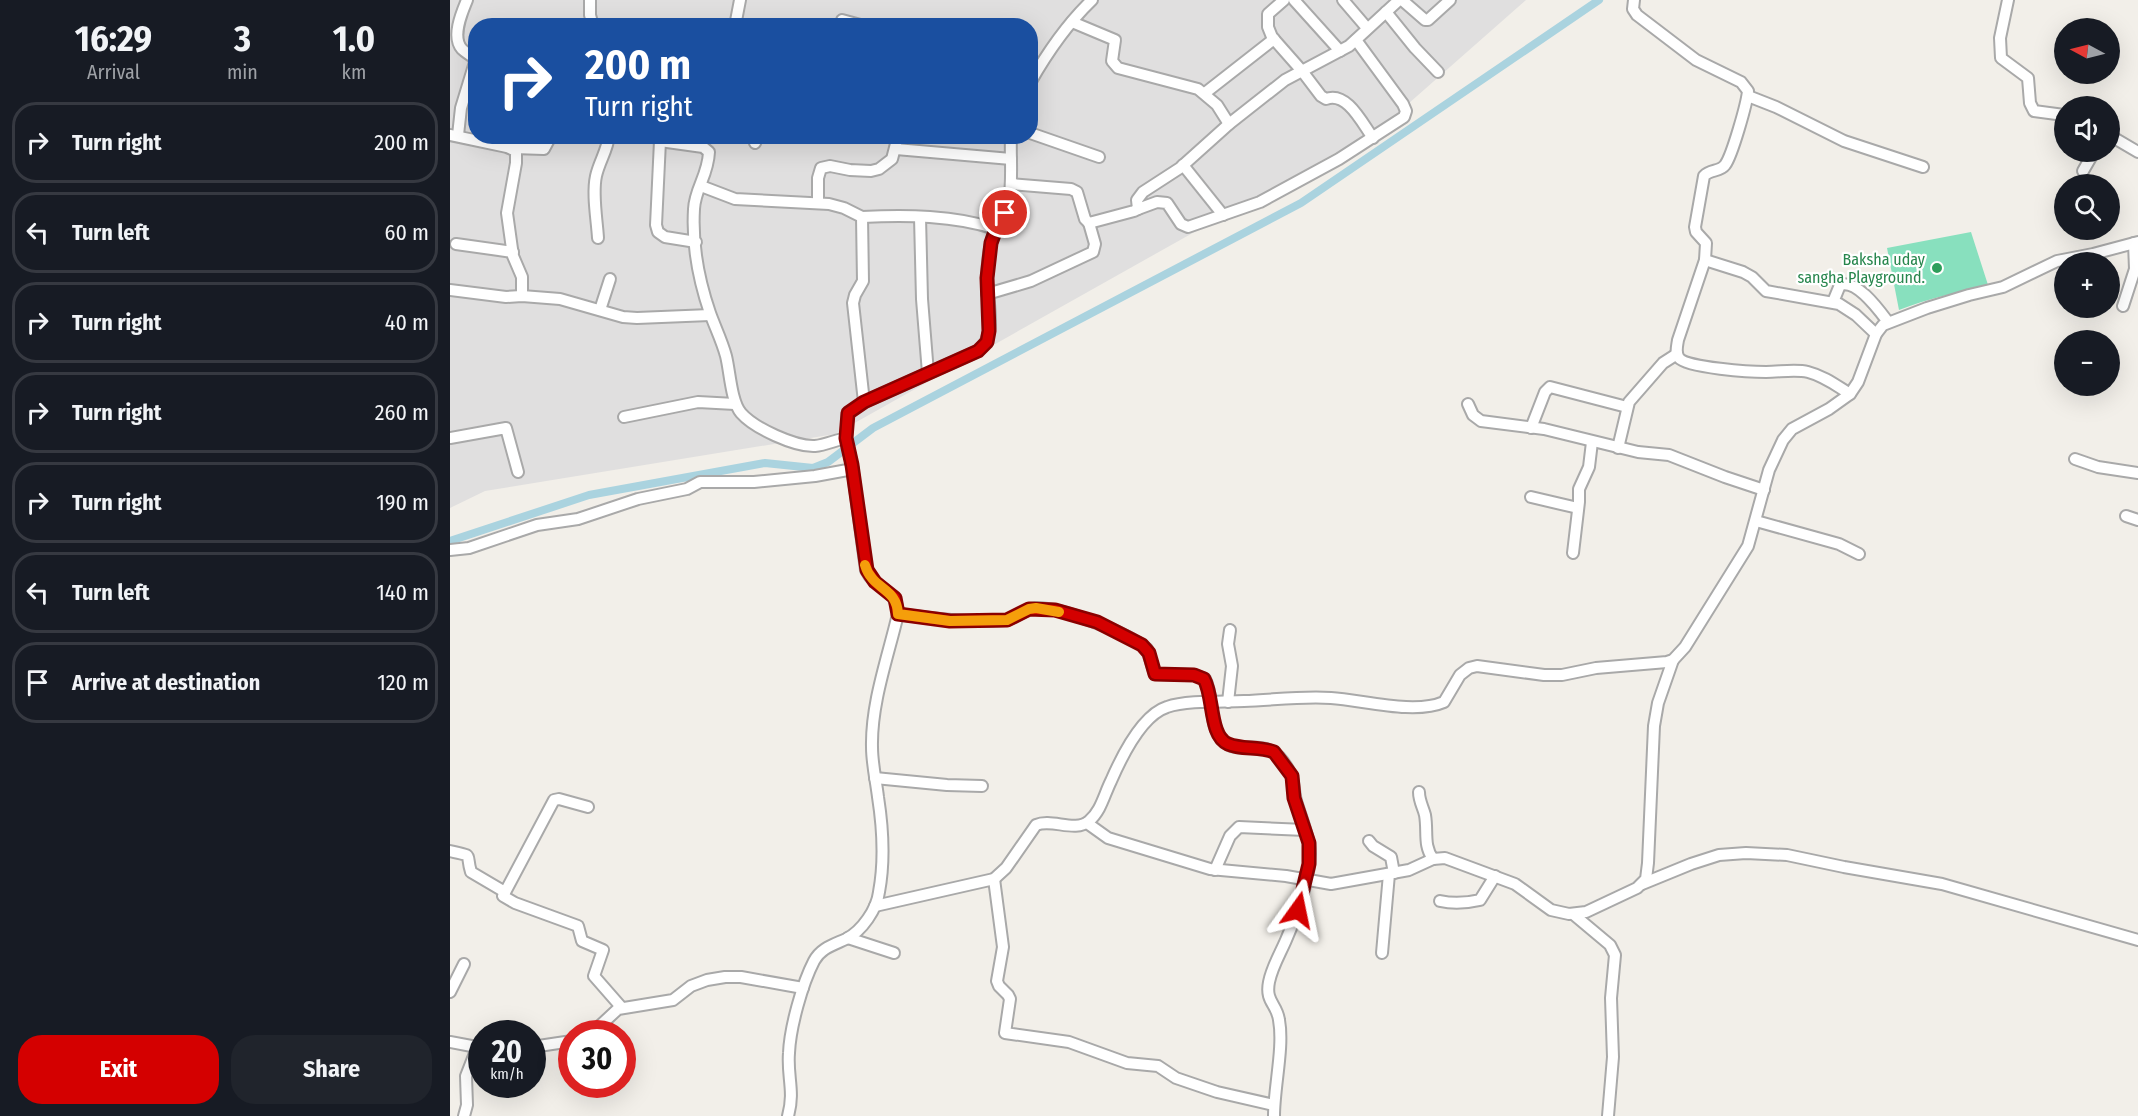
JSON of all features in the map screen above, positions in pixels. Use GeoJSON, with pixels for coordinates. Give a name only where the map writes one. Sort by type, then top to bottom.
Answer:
{"type":"FeatureCollection","features":[{"type":"Feature","properties":{"kind":"street"},"geometry":{"type":"LineString","coordinates":[[467,0],[454,23],[459,45],[468,53]]}},
{"type":"Feature","properties":{"kind":"street"},"geometry":{"type":"LineString","coordinates":[[590,0],[592,18]]}},
{"type":"Feature","properties":{"kind":"street"},"geometry":{"type":"LineString","coordinates":[[1038,69],[1072,22],[1092,0]]}},
{"type":"Feature","properties":{"kind":"street"},"geometry":{"type":"LineString","coordinates":[[1284,0],[1267,17],[1269,32],[1323,99],[1336,97],[1348,105],[1372,138]]}},
{"type":"Feature","properties":{"kind":"street"},"geometry":{"type":"LineString","coordinates":[[1294,0],[1340,51]]}},
{"type":"Feature","properties":{"kind":"street"},"geometry":{"type":"LineString","coordinates":[[1343,0],[1367,28]]}},
{"type":"Feature","properties":{"kind":"street"},"geometry":{"type":"LineString","coordinates":[[1138,209],[1137,200],[1143,192],[1183,165],[1229,124],[1286,80],[1356,40],[1401,0],[1428,20],[1450,0]]}},
{"type":"Feature","properties":{"kind":"street"},"geometry":{"type":"LineString","coordinates":[[1634,0],[1633,9],[1637,15],[1696,60],[1741,82],[1748,90],[1727,161],[1720,169],[1708,172],[1704,176],[1695,226],[1696,232],[1706,243],[1705,260],[1684,317],[1677,354],[1684,363],[1690,365],[1763,372],[1809,373],[1830,381],[1850,394]]}},
{"type":"Feature","properties":{"kind":"street"},"geometry":{"type":"LineString","coordinates":[[2008,0],[2000,38],[2001,58],[2028,78],[2030,103],[2034,111],[2054,114]]}},
{"type":"Feature","properties":{"kind":"street"},"geometry":{"type":"LineString","coordinates":[[736,18],[737,1]]}},
{"type":"Feature","properties":{"kind":"street"},"geometry":{"type":"LineString","coordinates":[[1386,12],[1438,72]]}},
{"type":"Feature","properties":{"kind":"street"},"geometry":{"type":"LineString","coordinates":[[1072,22],[1115,40],[1112,60],[1118,68],[1191,86],[1205,93],[1217,105],[1229,124]]}},
{"type":"Feature","properties":{"kind":"street"},"geometry":{"type":"LineString","coordinates":[[1205,93],[1274,39]]}},
{"type":"Feature","properties":{"kind":"street"},"geometry":{"type":"LineString","coordinates":[[1089,223],[1119,216],[1158,202],[1167,203],[1181,224],[1188,227],[1260,202],[1339,159],[1404,117],[1406,111],[1403,104],[1356,40]]}},
{"type":"Feature","properties":{"kind":"street"},"geometry":{"type":"LineString","coordinates":[[454,135],[468,87]]}},
{"type":"Feature","properties":{"kind":"street"},"geometry":{"type":"LineString","coordinates":[[1748,96],[1776,107],[1844,141],[1923,167]]}},
{"type":"Feature","properties":{"kind":"street"},"geometry":{"type":"LineString","coordinates":[[1038,136],[1099,157]]}},
{"type":"Feature","properties":{"kind":"street"},"geometry":{"type":"LineString","coordinates":[[2120,141],[2138,152]]}},
{"type":"Feature","properties":{"kind":"street"},"geometry":{"type":"LineString","coordinates":[[495,144],[513,148],[544,149],[547,144]]}},
{"type":"Feature","properties":{"kind":"street"},"geometry":{"type":"LineString","coordinates":[[598,238],[595,184],[599,165],[608,144]]}},
{"type":"Feature","properties":{"kind":"street"},"geometry":{"type":"LineString","coordinates":[[657,144],[656,225],[658,232],[665,237],[696,243]]}},
{"type":"Feature","properties":{"kind":"street"},"geometry":{"type":"LineString","coordinates":[[682,144],[707,149],[709,152],[709,166],[696,194],[694,209],[696,243],[710,315],[725,353],[735,404],[749,421],[787,440],[807,446],[847,441]]}},
{"type":"Feature","properties":{"kind":"street"},"geometry":{"type":"LineString","coordinates":[[818,203],[820,168],[830,166],[850,170],[876,170],[892,159],[897,144]]}},
{"type":"Feature","properties":{"kind":"street"},"geometry":{"type":"LineString","coordinates":[[788,1116],[792,1088],[789,1052],[803,988],[818,954],[848,938],[875,906],[884,853],[872,750],[872,729],[898,614],[895,598],[875,582],[867,570],[853,467],[847,441],[848,413],[864,402],[978,351],[987,342],[989,255],[996,229],[1005,213],[1011,184],[1011,144]]}},
{"type":"Feature","properties":{"kind":"street"},"geometry":{"type":"LineString","coordinates":[[513,148],[517,156],[507,213],[513,252],[522,277],[522,296]]}},
{"type":"Feature","properties":{"kind":"street"},"geometry":{"type":"LineString","coordinates":[[896,149],[1011,159]]}},
{"type":"Feature","properties":{"kind":"street"},"geometry":{"type":"LineString","coordinates":[[2083,171],[2088,162]]}},
{"type":"Feature","properties":{"kind":"street"},"geometry":{"type":"LineString","coordinates":[[1183,165],[1223,215]]}},
{"type":"Feature","properties":{"kind":"street"},"geometry":{"type":"LineString","coordinates":[[987,294],[1032,281],[1089,255],[1095,248],[1089,223],[1085,219],[1077,192],[1071,189],[1011,184]]}},
{"type":"Feature","properties":{"kind":"street"},"geometry":{"type":"LineString","coordinates":[[701,186],[735,199],[818,203],[844,208],[862,218],[921,217],[963,220],[996,229]]}},
{"type":"Feature","properties":{"kind":"street"},"geometry":{"type":"LineString","coordinates":[[921,217],[922,299],[927,373]]}},
{"type":"Feature","properties":{"kind":"street"},"geometry":{"type":"LineString","coordinates":[[862,218],[863,280],[853,303],[864,402]]}},
{"type":"Feature","properties":{"kind":"street"},"geometry":{"type":"LineString","coordinates":[[1642,884],[1646,879],[1648,863],[1655,714],[1673,660],[1685,647],[1744,553],[1756,521],[1772,459],[1792,429],[1829,409],[1850,394],[1858,382],[1876,334],[1888,322],[1969,295],[2003,287],[2057,261],[2136,242],[2135,269],[2123,306]]}},
{"type":"Feature","properties":{"kind":"street"},"geometry":{"type":"LineString","coordinates":[[456,243],[513,252]]}},
{"type":"Feature","properties":{"kind":"street"},"geometry":{"type":"LineString","coordinates":[[1705,260],[1743,272],[1752,277],[1766,291],[1833,302],[1856,315],[1876,334]]}},
{"type":"Feature","properties":{"kind":"street"},"geometry":{"type":"LineString","coordinates":[[600,310],[610,279]]}},
{"type":"Feature","properties":{"kind":"street"},"geometry":{"type":"LineString","coordinates":[[1833,302],[1839,285],[1846,284],[1863,293],[1888,322]]}},
{"type":"Feature","properties":{"kind":"street"},"geometry":{"type":"LineString","coordinates":[[450,290],[506,297],[560,299],[637,318],[710,315]]}},
{"type":"Feature","properties":{"kind":"street"},"geometry":{"type":"LineString","coordinates":[[1618,448],[1627,407],[1659,368],[1677,354]]}},
{"type":"Feature","properties":{"kind":"street"},"geometry":{"type":"LineString","coordinates":[[1531,428],[1545,392],[1550,387],[1627,407]]}},
{"type":"Feature","properties":{"kind":"street"},"geometry":{"type":"LineString","coordinates":[[624,417],[704,402],[735,404]]}},
{"type":"Feature","properties":{"kind":"street"},"geometry":{"type":"LineString","coordinates":[[1468,404],[1473,415],[1481,421],[1531,428],[1618,448],[1669,455],[1764,490]]}},
{"type":"Feature","properties":{"kind":"street"},"geometry":{"type":"LineString","coordinates":[[450,438],[506,428],[518,472]]}},
{"type":"Feature","properties":{"kind":"street"},"geometry":{"type":"LineString","coordinates":[[1573,553],[1578,489],[1589,467],[1592,442]]}},
{"type":"Feature","properties":{"kind":"street"},"geometry":{"type":"LineString","coordinates":[[2075,459],[2098,467],[2138,473]]}},
{"type":"Feature","properties":{"kind":"street"},"geometry":{"type":"LineString","coordinates":[[450,550],[469,548],[537,525],[578,519],[638,499],[687,489],[700,482],[754,482],[815,476],[853,467]]}},
{"type":"Feature","properties":{"kind":"street"},"geometry":{"type":"LineString","coordinates":[[1531,497],[1578,508]]}},
{"type":"Feature","properties":{"kind":"street"},"geometry":{"type":"LineString","coordinates":[[2126,516],[2138,519]]}},
{"type":"Feature","properties":{"kind":"street"},"geometry":{"type":"LineString","coordinates":[[1756,521],[1839,544],[1858,554]]}},
{"type":"Feature","properties":{"kind":"street"},"geometry":{"type":"LineString","coordinates":[[898,614],[950,621],[1007,620],[1029,609],[1041,608],[1097,622],[1147,649],[1155,674],[1194,675],[1204,679],[1212,703],[1216,729],[1221,740],[1234,746],[1270,750],[1278,754],[1292,776],[1294,798],[1310,854],[1298,910],[1272,971],[1268,990],[1268,998],[1278,1015],[1280,1026],[1274,1111],[1176,1078],[1158,1066],[1127,1063],[1069,1042],[1005,1033],[1010,999],[997,981],[1003,948],[994,879]]}},
{"type":"Feature","properties":{"kind":"street"},"geometry":{"type":"LineString","coordinates":[[1228,702],[1232,666],[1228,644],[1230,630]]}},
{"type":"Feature","properties":{"kind":"street"},"geometry":{"type":"LineString","coordinates":[[875,906],[994,879],[1006,868],[1036,825],[1088,823],[1101,805],[1111,780],[1136,736],[1150,718],[1171,706],[1301,697],[1425,706],[1444,702],[1463,671],[1477,666],[1552,675],[1673,660]]}},
{"type":"Feature","properties":{"kind":"street"},"geometry":{"type":"LineString","coordinates":[[875,778],[982,786]]}},
{"type":"Feature","properties":{"kind":"street"},"geometry":{"type":"LineString","coordinates":[[1419,792],[1419,800],[1425,813],[1426,848],[1433,859]]}},
{"type":"Feature","properties":{"kind":"street"},"geometry":{"type":"LineString","coordinates":[[588,807],[559,799],[554,800],[503,897],[576,924],[582,941],[602,949],[603,952],[594,976],[622,1008]]}},
{"type":"Feature","properties":{"kind":"street"},"geometry":{"type":"LineString","coordinates":[[1088,823],[1108,838],[1215,870],[1272,874],[1330,884],[1409,870],[1433,859],[1445,858],[1515,884],[1551,910],[1573,914],[1604,905],[1642,884],[1719,855],[1746,853],[1787,855],[1942,884],[2138,940]]}},
{"type":"Feature","properties":{"kind":"street"},"geometry":{"type":"LineString","coordinates":[[1215,870],[1235,828],[1246,826],[1305,830]]}},
{"type":"Feature","properties":{"kind":"street"},"geometry":{"type":"LineString","coordinates":[[1370,841],[1373,846],[1391,857],[1392,873],[1382,953]]}},
{"type":"Feature","properties":{"kind":"street"},"geometry":{"type":"LineString","coordinates":[[450,851],[470,857],[471,872],[505,892]]}},
{"type":"Feature","properties":{"kind":"street"},"geometry":{"type":"LineString","coordinates":[[1440,901],[1457,904],[1480,900],[1495,876]]}},
{"type":"Feature","properties":{"kind":"street"},"geometry":{"type":"LineString","coordinates":[[1573,914],[1610,945],[1615,955],[1611,998],[1614,1057],[1608,1116]]}},
{"type":"Feature","properties":{"kind":"street"},"geometry":{"type":"LineString","coordinates":[[848,938],[894,952]]}},
{"type":"Feature","properties":{"kind":"street"},"geometry":{"type":"LineString","coordinates":[[450,992],[464,964]]}},
{"type":"Feature","properties":{"kind":"street"},"geometry":{"type":"LineString","coordinates":[[605,1020],[622,1008],[673,999],[697,983],[725,977],[749,978],[803,988]]}},
{"type":"Feature","properties":{"kind":"street"},"geometry":{"type":"LineString","coordinates":[[450,1042],[468,1046]]}},
{"type":"Feature","properties":{"kind":"street"},"geometry":{"type":"LineString","coordinates":[[464,1116],[468,1072]]}},
{"type":"Feature","properties":{"kind":"shaded area"},"geometry":{"type":"Polygon","coordinates":[[[450,0],[1526,0],[1383,126],[835,434],[485,491],[450,508],[450,0]]]}},
{"type":"Feature","properties":{"kind":"green space","name":"Baksha uday sangha Playground."},"geometry":{"type":"Polygon","coordinates":[[[1971,232],[1989,288],[1943,296],[1899,310],[1887,248],[1971,232]]]}},
{"type":"Feature","properties":{"kind":"waterway"},"geometry":{"type":"LineString","coordinates":[[450,541],[589,495],[765,463],[813,468],[828,462],[873,428],[1301,203],[1599,0]]}},
{"type":"Feature","properties":{"kind":"slow traffic"},"geometry":{"type":"LineString","coordinates":[[865,565],[869,576],[895,598],[898,614],[950,621],[1007,620],[1036,608],[1059,612]]}},
{"type":"Feature","properties":{"kind":"place","name":"Baksha uday sangha Playground."},"geometry":{"type":"Point","coordinates":[1937,268]}},
{"type":"Feature","properties":{"kind":"route"},"geometry":{"type":"LineString","coordinates":[[1005,213],[996,229],[989,255],[987,278],[989,331],[984,346],[978,351],[864,402],[848,413],[846,438],[852,465],[863,556],[869,576],[895,598],[898,614],[950,621],[1007,620],[1029,609],[1055,610],[1097,622],[1142,645],[1149,653],[1155,674],[1194,675],[1204,679],[1212,703],[1216,729],[1221,740],[1234,746],[1263,748],[1278,754],[1292,776],[1294,798],[1309,843],[1310,854],[1298,910]]}}]}
